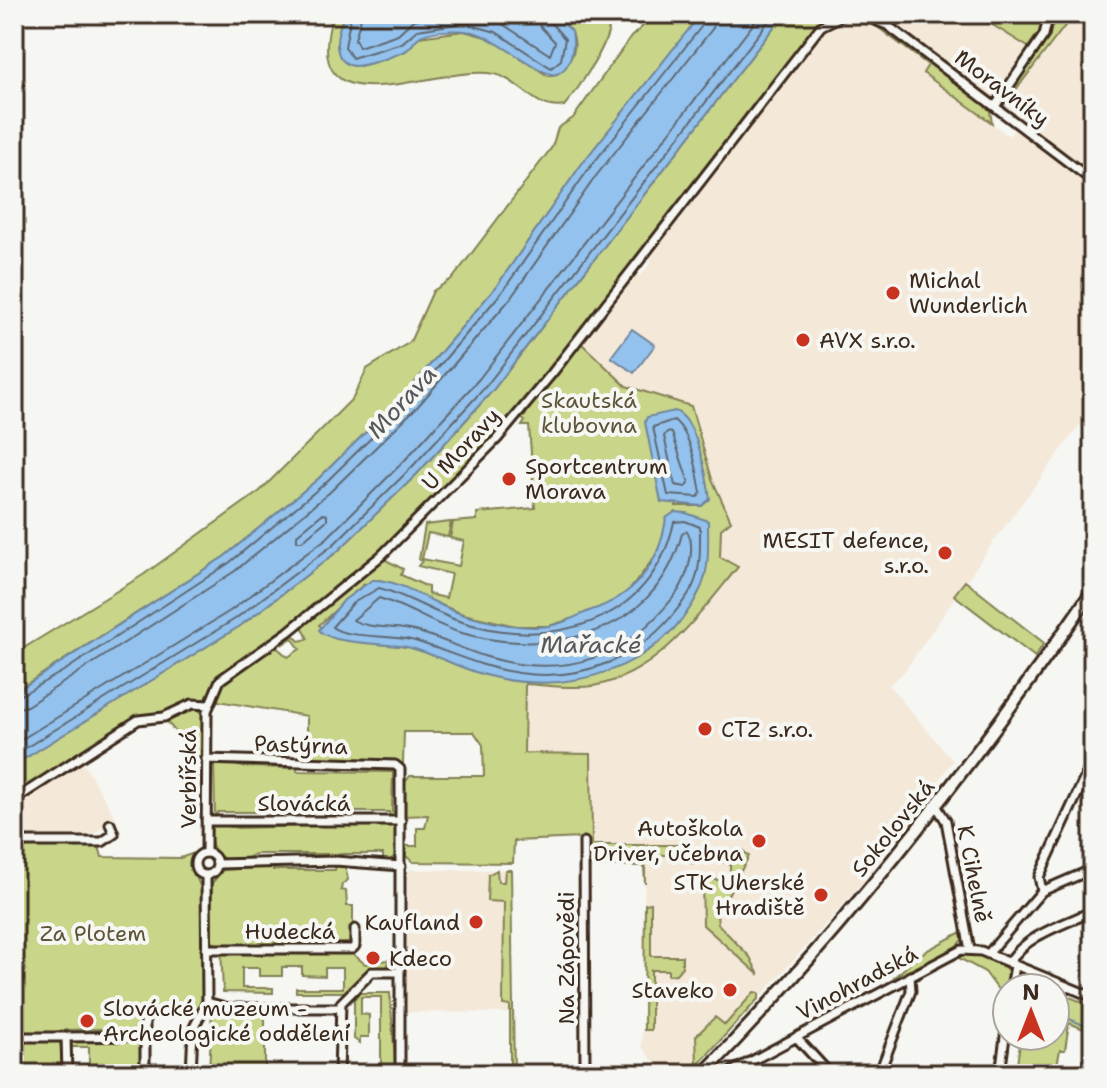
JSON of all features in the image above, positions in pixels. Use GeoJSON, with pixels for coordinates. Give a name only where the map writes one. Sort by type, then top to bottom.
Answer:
{"type":"FeatureCollection","features":[{"type":"Feature","properties":{"kind":"main road","name":"Sokolovská"},"geometry":{"type":"LineString","coordinates":[[703,1074],[846,916],[975,760],[1093,590]]}},
{"type":"Feature","properties":{"kind":"street","name":"U Moravy"},"geometry":{"type":"LineString","coordinates":[[208,705],[225,675],[288,632],[372,563],[497,439],[553,372],[821,26],[845,14]]}},
{"type":"Feature","properties":{"kind":"street","name":"Moravníky"},"geometry":{"type":"LineString","coordinates":[[859,14],[887,25],[1093,181]]}},
{"type":"Feature","properties":{"kind":"street"},"geometry":{"type":"LineString","coordinates":[[996,105],[1044,35],[1049,14]]}},
{"type":"Feature","properties":{"kind":"street"},"geometry":{"type":"LineString","coordinates":[[14,800],[138,720],[164,717],[192,704],[208,705]]}},
{"type":"Feature","properties":{"kind":"street","name":"Verbířská"},"geometry":{"type":"LineString","coordinates":[[206,853],[208,705]]}},
{"type":"Feature","properties":{"kind":"street","name":"Pastýrna"},"geometry":{"type":"LineString","coordinates":[[206,759],[395,765],[402,774],[401,821]]}},
{"type":"Feature","properties":{"kind":"street"},"geometry":{"type":"LineString","coordinates":[[1042,891],[1039,877],[1093,760]]}},
{"type":"Feature","properties":{"kind":"street","name":"K Cihelně"},"geometry":{"type":"LineString","coordinates":[[937,807],[946,819],[970,950]]}},
{"type":"Feature","properties":{"kind":"street","name":"Slovácká"},"geometry":{"type":"LineString","coordinates":[[206,821],[401,821]]}},
{"type":"Feature","properties":{"kind":"street"},"geometry":{"type":"LineString","coordinates":[[400,1074],[401,821]]}},
{"type":"Feature","properties":{"kind":"street"},"geometry":{"type":"LineString","coordinates":[[14,842],[102,842],[114,834],[110,824]]}},
{"type":"Feature","properties":{"kind":"street","name":"Na Zápovědi"},"geometry":{"type":"LineString","coordinates":[[584,842],[585,1074]]}},
{"type":"Feature","properties":{"kind":"street"},"geometry":{"type":"LineString","coordinates":[[206,876],[198,872],[195,864],[198,856],[206,853],[213,855],[218,864]]}},
{"type":"Feature","properties":{"kind":"street"},"geometry":{"type":"LineString","coordinates":[[218,864],[335,861],[401,866]]}},
{"type":"Feature","properties":{"kind":"street"},"geometry":{"type":"LineString","coordinates":[[206,876],[214,872],[218,864]]}},
{"type":"Feature","properties":{"kind":"street"},"geometry":{"type":"LineString","coordinates":[[988,954],[1042,891],[1093,869]]}},
{"type":"Feature","properties":{"kind":"street"},"geometry":{"type":"LineString","coordinates":[[191,1074],[192,1031],[207,1002],[206,876]]}},
{"type":"Feature","properties":{"kind":"street"},"geometry":{"type":"LineString","coordinates":[[1012,972],[1019,950],[1036,938],[1093,911]]}},
{"type":"Feature","properties":{"kind":"street","name":"Hudecká"},"geometry":{"type":"LineString","coordinates":[[206,949],[352,949],[355,929]]}},
{"type":"Feature","properties":{"kind":"street"},"geometry":{"type":"LineString","coordinates":[[970,950],[988,954],[1093,997]]}},
{"type":"Feature","properties":{"kind":"street","name":"Vinohradská"},"geometry":{"type":"LineString","coordinates":[[727,1074],[946,955],[970,950]]}},
{"type":"Feature","properties":{"kind":"street"},"geometry":{"type":"LineString","coordinates":[[339,1074],[339,1008],[372,972],[400,972]]}},
{"type":"Feature","properties":{"kind":"street"},"geometry":{"type":"LineString","coordinates":[[895,1074],[880,1070],[911,991],[910,976]]}},
{"type":"Feature","properties":{"kind":"street"},"geometry":{"type":"LineString","coordinates":[[207,1002],[228,1008],[339,1008]]}},
{"type":"Feature","properties":{"kind":"street"},"geometry":{"type":"LineString","coordinates":[[145,1022],[145,1074]]}},
{"type":"Feature","properties":{"kind":"street"},"geometry":{"type":"LineString","coordinates":[[21,1037],[145,1036]]}},
{"type":"Feature","properties":{"kind":"street"},"geometry":{"type":"LineString","coordinates":[[66,1037],[67,1074]]}},
{"type":"Feature","properties":{"kind":"street"},"geometry":{"type":"LineString","coordinates":[[796,1037],[830,1074]]}},
{"type":"Feature","properties":{"kind":"street"},"geometry":{"type":"LineString","coordinates":[[1000,1074],[1003,1052]]}},
{"type":"Feature","properties":{"kind":"street"},"geometry":{"type":"LineString","coordinates":[[1048,1074],[1070,1074]]}},
{"type":"Feature","properties":{"kind":"shaded area"},"geometry":{"type":"Polygon","coordinates":[[[878,14],[1045,14],[1044,25],[993,98],[878,14]]]}},
{"type":"Feature","properties":{"kind":"shaded area"},"geometry":{"type":"Polygon","coordinates":[[[1074,14],[1093,14],[1093,156],[1084,169],[1005,105],[1074,14]]]}},
{"type":"Feature","properties":{"kind":"shaded area"},"geometry":{"type":"Polygon","coordinates":[[[843,18],[868,22],[929,65],[923,73],[1009,136],[1016,128],[1093,188],[1093,407],[994,541],[904,672],[889,685],[953,761],[939,780],[943,784],[853,894],[698,1066],[688,1074],[664,1074],[642,1047],[645,855],[748,855],[742,850],[692,853],[691,845],[592,845],[592,754],[524,754],[525,684],[569,687],[640,669],[689,626],[737,567],[720,557],[721,529],[729,519],[712,479],[691,406],[626,386],[581,341],[634,272],[640,276],[652,262],[647,256],[825,26],[843,18]]]}},
{"type":"Feature","properties":{"kind":"shaded area"},"geometry":{"type":"Polygon","coordinates":[[[81,759],[116,819],[91,836],[27,836],[20,798],[81,759]]]}},
{"type":"Feature","properties":{"kind":"shaded area"},"geometry":{"type":"Polygon","coordinates":[[[408,870],[511,870],[512,1013],[406,1012],[408,870]]]}},
{"type":"Feature","properties":{"kind":"green space"},"geometry":{"type":"Polygon","coordinates":[[[333,14],[345,14],[338,37],[360,66],[406,51],[418,37],[464,31],[493,39],[548,76],[566,66],[574,47],[571,31],[553,14],[593,14],[609,28],[597,57],[577,90],[564,106],[554,107],[536,100],[512,82],[494,74],[469,73],[379,86],[353,84],[335,74],[327,51],[333,14]]]}},
{"type":"Feature","properties":{"kind":"green space"},"geometry":{"type":"Polygon","coordinates":[[[656,14],[701,14],[581,165],[496,287],[407,392],[318,479],[225,556],[14,692],[14,654],[143,575],[260,491],[353,398],[367,369],[410,342],[433,291],[453,278],[552,147],[558,128],[573,118],[631,37],[656,14]]]}},
{"type":"Feature","properties":{"kind":"green space"},"geometry":{"type":"Polygon","coordinates":[[[784,14],[827,14],[517,414],[393,541],[298,621],[223,674],[205,699],[143,717],[14,797],[14,765],[240,626],[338,551],[417,474],[493,390],[784,14]]]}},
{"type":"Feature","properties":{"kind":"green space"},"geometry":{"type":"Polygon","coordinates":[[[975,14],[1045,14],[1044,25],[1028,47],[975,14]]]}},
{"type":"Feature","properties":{"kind":"green space"},"geometry":{"type":"Polygon","coordinates":[[[1053,14],[1074,14],[1005,104],[1004,98],[1049,33],[1053,14]]]}},
{"type":"Feature","properties":{"kind":"green space"},"geometry":{"type":"Polygon","coordinates":[[[868,20],[897,36],[989,105],[992,123],[923,73],[928,65],[868,20]]]}},
{"type":"Feature","properties":{"kind":"green space","name":"Skautská klubovna"},"geometry":{"type":"Polygon","coordinates":[[[579,341],[626,386],[691,406],[712,479],[731,521],[721,529],[720,557],[738,567],[675,640],[638,669],[616,680],[593,686],[525,684],[524,753],[591,754],[592,845],[692,845],[692,853],[742,850],[749,856],[717,915],[718,924],[750,957],[759,975],[703,925],[702,880],[730,880],[730,862],[688,863],[687,855],[645,855],[645,884],[644,866],[589,865],[588,839],[582,838],[514,841],[513,863],[413,862],[406,856],[405,846],[417,846],[417,828],[425,828],[428,815],[405,816],[405,782],[410,776],[484,776],[483,745],[474,732],[404,732],[403,763],[307,758],[307,716],[218,701],[218,692],[227,676],[274,645],[288,657],[300,649],[292,638],[283,644],[284,640],[292,634],[299,641],[308,639],[302,626],[384,559],[403,569],[401,575],[428,587],[428,594],[446,598],[451,574],[418,566],[422,561],[419,560],[425,525],[451,522],[448,537],[428,533],[422,559],[459,566],[464,541],[450,538],[453,522],[477,520],[477,513],[535,508],[529,426],[522,426],[525,421],[519,417],[525,416],[540,390],[579,341]],[[698,446],[676,506],[702,506],[708,486],[698,446]],[[659,551],[629,591],[609,607],[549,626],[516,626],[463,614],[380,580],[363,585],[319,625],[336,639],[409,647],[445,659],[670,633],[697,596],[659,551]]]}},
{"type":"Feature","properties":{"kind":"green space"},"geometry":{"type":"Polygon","coordinates":[[[965,581],[1044,643],[1035,657],[954,595],[965,581]]]}},
{"type":"Feature","properties":{"kind":"green space"},"geometry":{"type":"Polygon","coordinates":[[[195,707],[203,715],[202,762],[167,722],[195,707]]]}},
{"type":"Feature","properties":{"kind":"green space"},"geometry":{"type":"Polygon","coordinates":[[[214,760],[243,767],[292,768],[296,763],[297,771],[393,772],[392,812],[396,812],[397,803],[397,815],[390,818],[389,812],[218,812],[215,819],[214,760]]]}},
{"type":"Feature","properties":{"kind":"green space"},"geometry":{"type":"Polygon","coordinates":[[[215,824],[238,828],[396,824],[397,854],[388,862],[383,862],[383,854],[255,854],[230,860],[217,854],[213,847],[210,827],[215,824]]]}},
{"type":"Feature","properties":{"kind":"green space","name":"Za Plotem"},"geometry":{"type":"Polygon","coordinates":[[[16,846],[99,846],[102,857],[180,858],[197,852],[192,868],[203,892],[203,994],[198,1011],[144,1011],[144,1014],[150,1014],[150,1022],[142,1022],[138,1033],[102,1033],[101,1029],[66,1030],[61,1034],[19,1034],[15,1009],[16,846]]]}},
{"type":"Feature","properties":{"kind":"green space"},"geometry":{"type":"Polygon","coordinates":[[[272,864],[273,870],[335,870],[336,864],[345,865],[348,880],[342,884],[341,890],[346,891],[347,906],[353,906],[353,954],[365,964],[388,960],[388,968],[369,970],[346,992],[296,992],[296,988],[343,988],[343,968],[325,968],[325,976],[302,975],[302,967],[282,967],[282,976],[259,976],[259,968],[242,968],[242,988],[273,988],[273,993],[223,992],[221,946],[210,941],[212,883],[223,870],[267,867],[272,864]]]}},
{"type":"Feature","properties":{"kind":"green space"},"geometry":{"type":"Polygon","coordinates":[[[497,870],[498,882],[504,882],[505,870],[511,870],[514,1074],[510,1074],[510,1006],[503,1005],[504,902],[487,901],[488,875],[497,870]]]}},
{"type":"Feature","properties":{"kind":"green space"},"geometry":{"type":"Polygon","coordinates":[[[651,903],[651,956],[682,956],[682,967],[676,974],[668,975],[668,970],[651,970],[651,1030],[644,1030],[645,904],[651,903]]]}},
{"type":"Feature","properties":{"kind":"green space"},"geometry":{"type":"Polygon","coordinates":[[[961,932],[963,939],[954,949],[893,978],[924,952],[961,932]]]}},
{"type":"Feature","properties":{"kind":"green space"},"geometry":{"type":"Polygon","coordinates":[[[955,956],[981,956],[1006,968],[1008,972],[991,972],[991,980],[985,972],[955,956]]]}},
{"type":"Feature","properties":{"kind":"green space"},"geometry":{"type":"Polygon","coordinates":[[[754,992],[759,993],[759,998],[697,1066],[696,1036],[715,1017],[725,1025],[754,992]]]}},
{"type":"Feature","properties":{"kind":"green space"},"geometry":{"type":"Polygon","coordinates":[[[360,993],[390,993],[396,1074],[381,1074],[381,997],[361,997],[361,1014],[369,1015],[369,1037],[360,1037],[360,1043],[354,1039],[354,999],[360,993]]]}},
{"type":"Feature","properties":{"kind":"green space"},"geometry":{"type":"Polygon","coordinates":[[[1071,998],[1093,1006],[1093,1033],[1071,1024],[1071,998]]]}},
{"type":"Feature","properties":{"kind":"green space"},"geometry":{"type":"Polygon","coordinates":[[[212,1009],[265,1011],[265,1074],[209,1074],[212,1009]]]}},
{"type":"Feature","properties":{"kind":"green space"},"geometry":{"type":"Polygon","coordinates":[[[18,1040],[60,1040],[64,1074],[15,1074],[18,1040]]]}},
{"type":"Feature","properties":{"kind":"green space"},"geometry":{"type":"Polygon","coordinates":[[[73,1040],[139,1041],[142,1074],[89,1074],[89,1047],[70,1047],[73,1040]]]}},
{"type":"Feature","properties":{"kind":"green space"},"geometry":{"type":"Polygon","coordinates":[[[1019,1052],[1060,1052],[1057,1065],[1042,1074],[1016,1071],[1019,1052]]]}},
{"type":"Feature","properties":{"kind":"water"},"geometry":{"type":"Polygon","coordinates":[[[345,14],[553,14],[572,31],[573,49],[566,67],[557,74],[551,74],[482,35],[444,31],[423,35],[407,50],[393,56],[353,66],[340,58],[338,51],[338,36],[345,14]]]}},
{"type":"Feature","properties":{"kind":"water","name":"Morava"},"geometry":{"type":"Polygon","coordinates":[[[701,14],[784,14],[493,390],[417,474],[338,551],[240,626],[14,765],[14,693],[225,556],[318,479],[407,392],[496,287],[581,165],[701,14]]]}},
{"type":"Feature","properties":{"kind":"water"},"geometry":{"type":"Polygon","coordinates":[[[632,329],[655,345],[634,373],[611,357],[632,329]]]}},
{"type":"Feature","properties":{"kind":"water"},"geometry":{"type":"Polygon","coordinates":[[[675,411],[689,425],[700,450],[710,499],[702,506],[661,502],[645,422],[647,417],[675,411]]]}},
{"type":"Feature","properties":{"kind":"water","name":"Mařacké"},"geometry":{"type":"Polygon","coordinates":[[[675,512],[708,521],[707,564],[701,588],[684,616],[663,640],[637,658],[608,671],[546,683],[513,681],[472,671],[407,647],[347,641],[325,635],[319,630],[344,600],[372,580],[407,588],[453,611],[484,620],[528,627],[559,624],[605,605],[631,588],[642,577],[658,550],[666,518],[675,512]]]}},
{"type":"Feature","properties":{"kind":"waterway"},"geometry":{"type":"LineString","coordinates":[[1071,1020],[1093,1029]]}},
{"type":"Feature","properties":{"kind":"place","name":"Michal Wunderlich"},"geometry":{"type":"Point","coordinates":[893,293]}},
{"type":"Feature","properties":{"kind":"place","name":"AVX s.r.o."},"geometry":{"type":"Point","coordinates":[803,340]}},
{"type":"Feature","properties":{"kind":"place","name":"Sportcentrum Morava"},"geometry":{"type":"Point","coordinates":[509,479]}},
{"type":"Feature","properties":{"kind":"place","name":"MESIT defence, s.r.o."},"geometry":{"type":"Point","coordinates":[945,553]}},
{"type":"Feature","properties":{"kind":"place","name":"CTZ s.r.o."},"geometry":{"type":"Point","coordinates":[705,729]}},
{"type":"Feature","properties":{"kind":"place","name":"Autoškola Driver, učebna"},"geometry":{"type":"Point","coordinates":[759,841]}},
{"type":"Feature","properties":{"kind":"place","name":"STK Uherské Hradiště"},"geometry":{"type":"Point","coordinates":[821,895]}},
{"type":"Feature","properties":{"kind":"place","name":"Kaufland"},"geometry":{"type":"Point","coordinates":[476,922]}},
{"type":"Feature","properties":{"kind":"place","name":"Kdeco"},"geometry":{"type":"Point","coordinates":[373,958]}},
{"type":"Feature","properties":{"kind":"place","name":"Staveko"},"geometry":{"type":"Point","coordinates":[730,990]}},
{"type":"Feature","properties":{"kind":"place","name":"Slovácké muzeum - Archeologické oddělení"},"geometry":{"type":"Point","coordinates":[87,1021]}}]}
